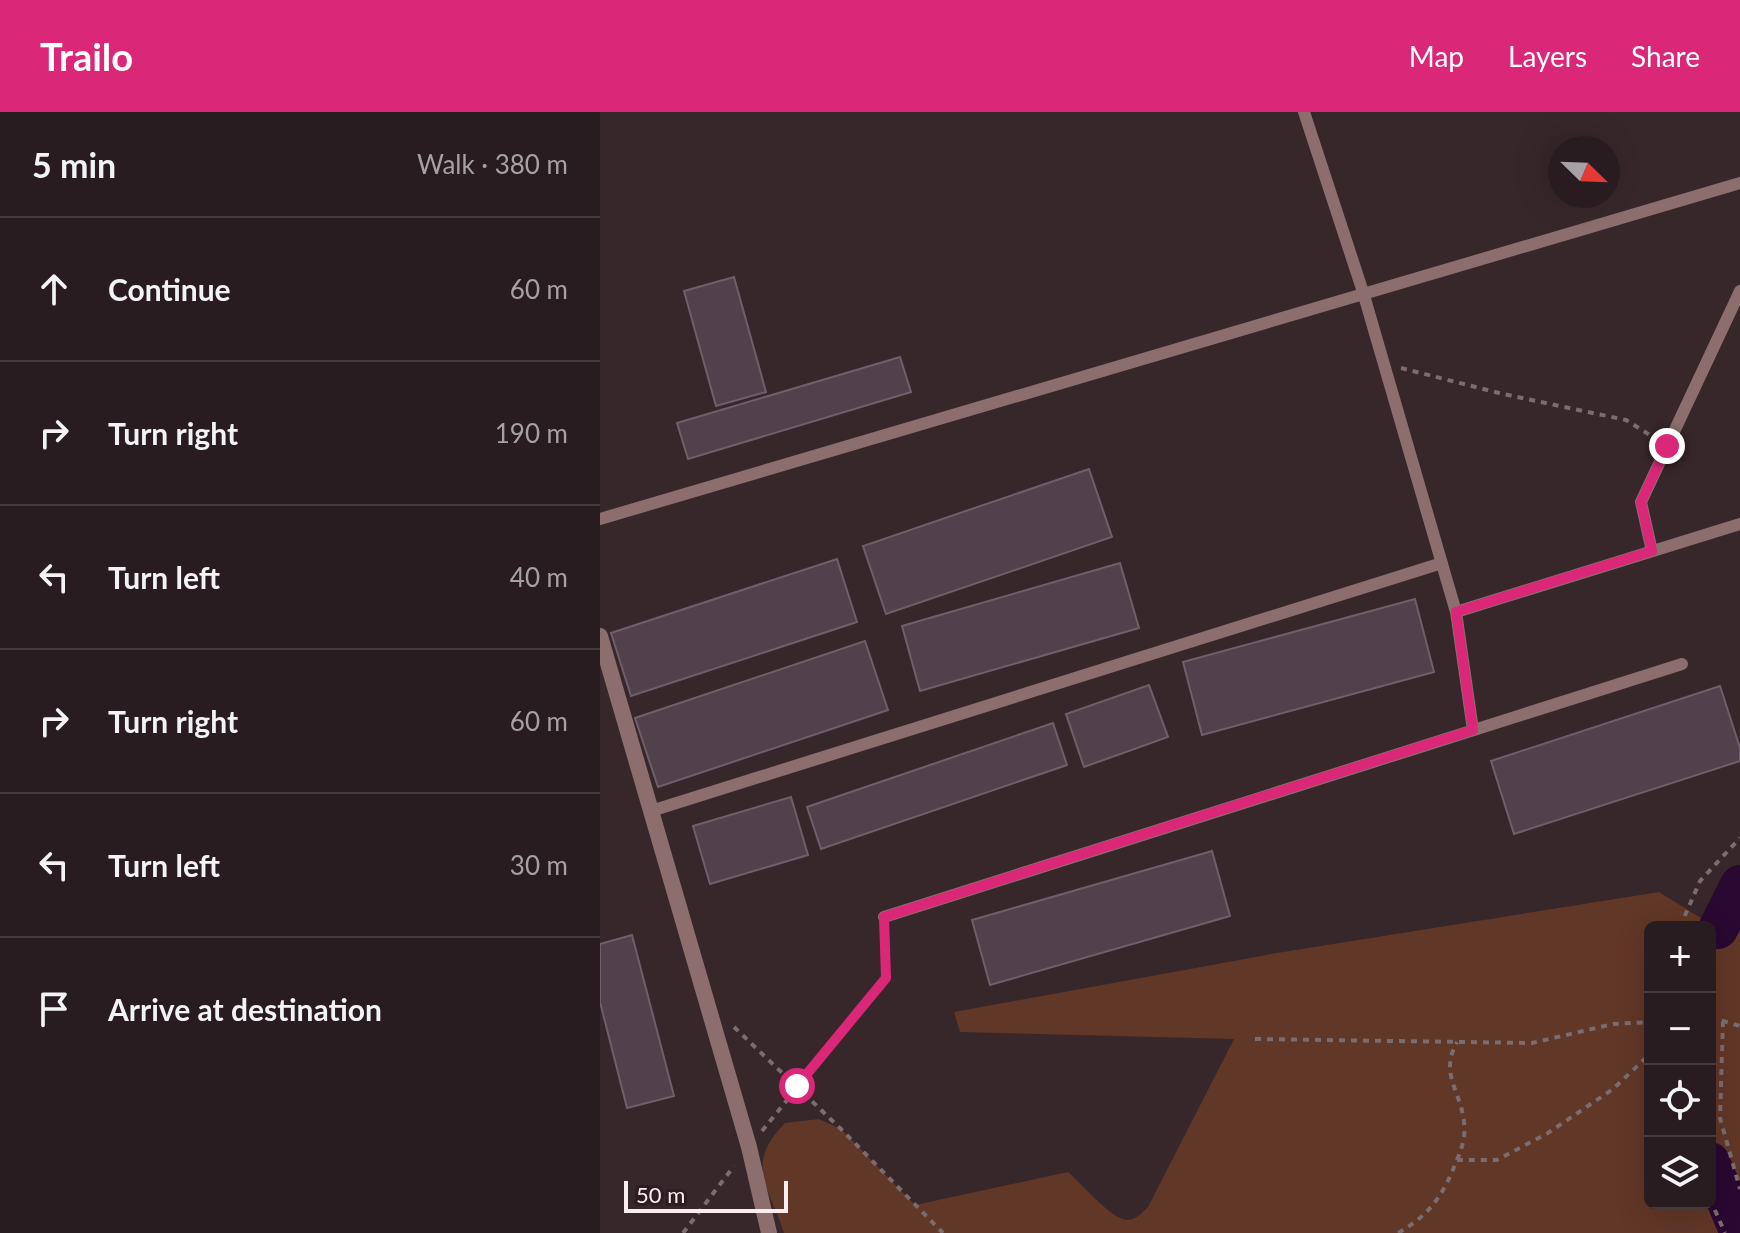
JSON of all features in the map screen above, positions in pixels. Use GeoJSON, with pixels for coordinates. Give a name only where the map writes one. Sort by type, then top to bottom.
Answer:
{"type":"FeatureCollection","features":[{"type":"Feature","properties":{"kind":"street"},"geometry":{"type":"LineString","coordinates":[[600,636],[749,1147],[769,1233]]}},
{"type":"Feature","properties":{"kind":"lane"},"geometry":{"type":"LineString","coordinates":[[1304,112],[1363,292],[1456,612],[1473,730]]}},
{"type":"Feature","properties":{"kind":"lane"},"geometry":{"type":"LineString","coordinates":[[600,519],[1740,183]]}},
{"type":"Feature","properties":{"kind":"lane"},"geometry":{"type":"LineString","coordinates":[[1652,551],[1641,502],[1740,291]]}},
{"type":"Feature","properties":{"kind":"lane"},"geometry":{"type":"LineString","coordinates":[[1456,612],[1740,524]]}},
{"type":"Feature","properties":{"kind":"lane"},"geometry":{"type":"LineString","coordinates":[[651,811],[1442,563]]}},
{"type":"Feature","properties":{"kind":"lane"},"geometry":{"type":"LineString","coordinates":[[884,917],[1682,664]]}},
{"type":"Feature","properties":{"kind":"path"},"geometry":{"type":"LineString","coordinates":[[1383,363],[1503,394],[1626,420],[1667,446]]}},
{"type":"Feature","properties":{"kind":"path"},"geometry":{"type":"LineString","coordinates":[[1683,921],[1700,881],[1740,838]]}},
{"type":"Feature","properties":{"kind":"path"},"geometry":{"type":"LineString","coordinates":[[683,1233],[886,978],[884,917]]}},
{"type":"Feature","properties":{"kind":"path"},"geometry":{"type":"LineString","coordinates":[[706,1001],[797,1086],[943,1233]]}},
{"type":"Feature","properties":{"kind":"path"},"geometry":{"type":"LineString","coordinates":[[1716,1021],[1740,1026]]}},
{"type":"Feature","properties":{"kind":"path"},"geometry":{"type":"LineString","coordinates":[[1723,1021],[1720,1118],[1740,1189]]}},
{"type":"Feature","properties":{"kind":"path"},"geometry":{"type":"LineString","coordinates":[[1255,1039],[1532,1043],[1613,1024],[1644,1022]]}},
{"type":"Feature","properties":{"kind":"path"},"geometry":{"type":"LineString","coordinates":[[1398,1233],[1433,1207],[1447,1184],[1463,1143],[1464,1121],[1449,1066],[1457,1042]]}},
{"type":"Feature","properties":{"kind":"path"},"geometry":{"type":"LineString","coordinates":[[1457,1160],[1497,1160],[1548,1133],[1613,1089],[1644,1060]]}},
{"type":"Feature","properties":{"kind":"path"},"geometry":{"type":"LineString","coordinates":[[1714,1209],[1725,1233]]}},
{"type":"Feature","properties":{"kind":"shaded area"},"geometry":{"type":"Polygon","coordinates":[[[1740,885],[1740,1233],[784,1233],[767,1189],[763,1164],[765,1151],[773,1138],[785,1123],[819,1119],[841,1129],[915,1205],[1068,1172],[1113,1214],[1130,1220],[1148,1207],[1234,1039],[960,1032],[954,1012],[1277,953],[1659,892],[1706,921],[1644,921],[1644,1209],[1716,1209],[1716,927],[1740,885]]]}},
{"type":"Feature","properties":{"kind":"building"},"geometry":{"type":"Polygon","coordinates":[[[734,277],[766,392],[716,406],[684,291],[734,277]]]}},
{"type":"Feature","properties":{"kind":"building"},"geometry":{"type":"Polygon","coordinates":[[[900,357],[911,392],[688,459],[677,423],[900,357]]]}},
{"type":"Feature","properties":{"kind":"building"},"geometry":{"type":"Polygon","coordinates":[[[1089,469],[1112,537],[886,614],[863,546],[1089,469]]]}},
{"type":"Feature","properties":{"kind":"building"},"geometry":{"type":"Polygon","coordinates":[[[837,559],[857,622],[631,696],[611,633],[837,559]]]}},
{"type":"Feature","properties":{"kind":"building"},"geometry":{"type":"Polygon","coordinates":[[[1120,563],[1139,628],[920,691],[902,626],[1120,563]]]}},
{"type":"Feature","properties":{"kind":"building"},"geometry":{"type":"Polygon","coordinates":[[[1415,599],[1434,672],[1202,735],[1183,662],[1415,599]]]}},
{"type":"Feature","properties":{"kind":"building"},"geometry":{"type":"Polygon","coordinates":[[[865,641],[888,710],[658,787],[635,718],[865,641]]]}},
{"type":"Feature","properties":{"kind":"building"},"geometry":{"type":"Polygon","coordinates":[[[1149,685],[1168,737],[1084,767],[1066,714],[1149,685]]]}},
{"type":"Feature","properties":{"kind":"building"},"geometry":{"type":"Polygon","coordinates":[[[1720,686],[1740,748],[1740,761],[1514,834],[1491,761],[1720,686]]]}},
{"type":"Feature","properties":{"kind":"building"},"geometry":{"type":"Polygon","coordinates":[[[1053,723],[1067,765],[821,849],[807,807],[1053,723]]]}},
{"type":"Feature","properties":{"kind":"building"},"geometry":{"type":"Polygon","coordinates":[[[791,797],[808,855],[710,884],[693,826],[791,797]]]}},
{"type":"Feature","properties":{"kind":"building"},"geometry":{"type":"Polygon","coordinates":[[[1212,851],[1230,916],[990,985],[972,920],[1212,851]]]}},
{"type":"Feature","properties":{"kind":"building"},"geometry":{"type":"Polygon","coordinates":[[[632,935],[674,1096],[627,1108],[600,1002],[600,944],[632,935]]]}},
{"type":"Feature","properties":{"kind":"waterway"},"geometry":{"type":"LineString","coordinates":[[1718,929],[1740,885]]}},
{"type":"Feature","properties":{"kind":"waterway"},"geometry":{"type":"LineString","coordinates":[[1716,1176],[1740,1233]]}},
{"type":"Feature","properties":{"kind":"route"},"geometry":{"type":"LineString","coordinates":[[797,1086],[886,978],[884,917],[1473,730],[1456,612],[1652,551],[1641,502],[1667,446]]}}]}
